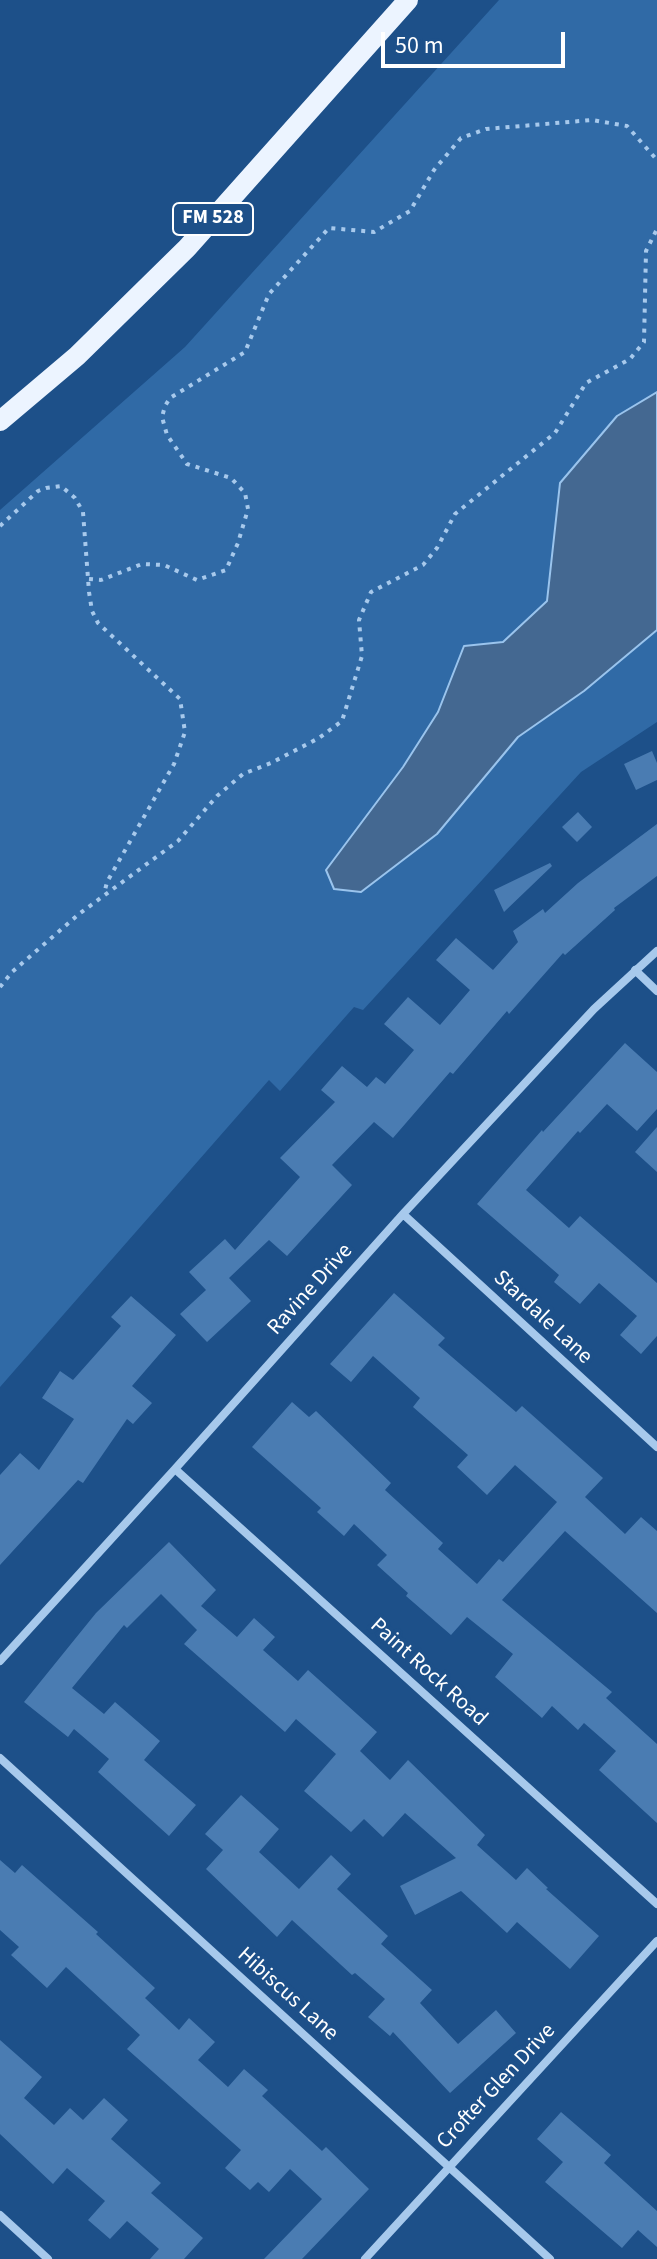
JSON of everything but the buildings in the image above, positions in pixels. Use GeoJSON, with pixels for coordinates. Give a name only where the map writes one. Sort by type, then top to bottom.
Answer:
{"type":"FeatureCollection","features":[{"type":"Feature","properties":{"kind":"main road","name":"FM 528"},"geometry":{"type":"LineString","coordinates":[[0,421],[77,356],[187,248],[408,0]]}},
{"type":"Feature","properties":{"kind":"street","name":"Ravine Drive"},"geometry":{"type":"LineString","coordinates":[[0,1661],[403,1214],[594,1009],[657,951]]}},
{"type":"Feature","properties":{"kind":"street"},"geometry":{"type":"LineString","coordinates":[[635,970],[657,991]]}},
{"type":"Feature","properties":{"kind":"street","name":"Stardale Lane"},"geometry":{"type":"LineString","coordinates":[[403,1214],[657,1447]]}},
{"type":"Feature","properties":{"kind":"street","name":"Paint Rock Road"},"geometry":{"type":"LineString","coordinates":[[175,1469],[657,1904]]}},
{"type":"Feature","properties":{"kind":"street","name":"Hibiscus Lane"},"geometry":{"type":"LineString","coordinates":[[0,1758],[550,2259]]}},
{"type":"Feature","properties":{"kind":"street","name":"Crofter Glen Drive"},"geometry":{"type":"LineString","coordinates":[[365,2259],[657,1941]]}},
{"type":"Feature","properties":{"kind":"street"},"geometry":{"type":"LineString","coordinates":[[0,2215],[48,2259]]}},
{"type":"Feature","properties":{"kind":"path"},"geometry":{"type":"LineString","coordinates":[[89,579],[101,580],[142,564],[164,565],[197,580],[226,570],[248,509],[245,493],[231,478],[187,464],[167,435],[162,417],[165,406],[170,398],[245,352],[269,294],[329,228],[374,232],[410,211],[434,170],[461,138],[486,129],[592,120],[627,126],[657,160]]}},
{"type":"Feature","properties":{"kind":"path"},"geometry":{"type":"LineString","coordinates":[[0,987],[12,972],[104,895],[178,841],[217,796],[243,774],[295,751],[342,721],[362,656],[359,620],[371,592],[423,565],[437,548],[455,514],[555,433],[586,383],[630,359],[644,342],[646,251],[657,229]]}},
{"type":"Feature","properties":{"kind":"path"},"geometry":{"type":"LineString","coordinates":[[0,526],[38,491],[61,486],[75,498],[83,512],[92,611],[98,623],[180,699],[185,732],[174,764],[107,882],[104,895]]}},
{"type":"Feature","properties":{"kind":"shaded area"},"geometry":{"type":"Polygon","coordinates":[[[499,0],[657,0],[657,722],[581,772],[363,1010],[354,1007],[280,1091],[269,1080],[0,1387],[0,510],[185,347],[499,0]]]}},
{"type":"Feature","properties":{"kind":"shaded area"},"geometry":{"type":"Polygon","coordinates":[[[657,392],[657,630],[584,691],[518,737],[437,834],[361,892],[334,889],[326,870],[403,767],[438,712],[464,646],[503,642],[547,601],[560,483],[617,416],[657,392]]]}}]}
